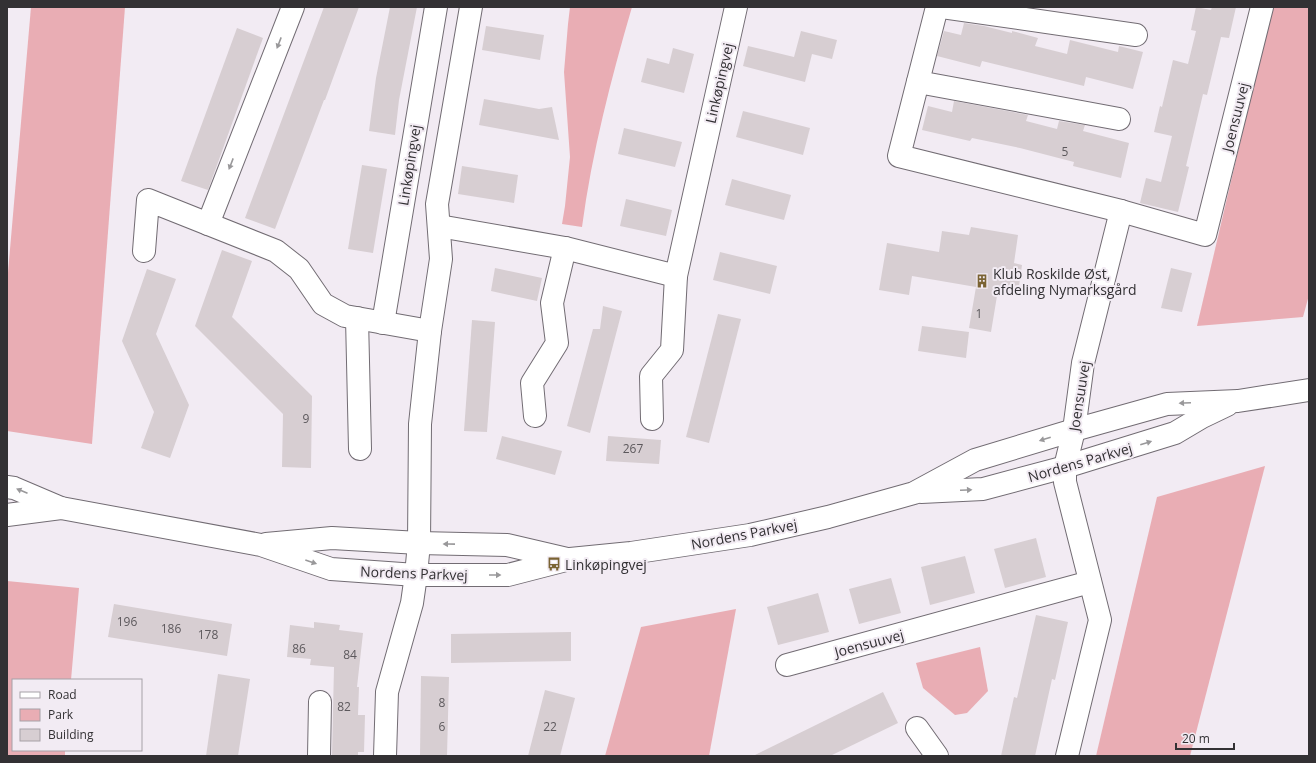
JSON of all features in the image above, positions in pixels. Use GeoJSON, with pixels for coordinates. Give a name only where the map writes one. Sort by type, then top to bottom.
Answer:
{"type":"FeatureCollection","features":[{"type":"Feature","properties":{"kind":"street"},"geometry":{"type":"LineString","coordinates":[[208,224],[293,7]]}},
{"type":"Feature","properties":{"kind":"street","name":"Linkøpingvej"},"geometry":{"type":"LineString","coordinates":[[383,323],[436,7]]}},
{"type":"Feature","properties":{"kind":"street"},"geometry":{"type":"LineString","coordinates":[[385,756],[387,692],[412,603],[416,575],[420,424],[430,331],[441,259],[437,204],[471,7]]}},
{"type":"Feature","properties":{"kind":"street","name":"Linkøpingvej"},"geometry":{"type":"LineString","coordinates":[[652,420],[651,376],[672,350],[676,276],[736,7]]}},
{"type":"Feature","properties":{"kind":"street","name":"Joensuuvej"},"geometry":{"type":"LineString","coordinates":[[937,7],[899,156],[1121,211],[1205,235],[1262,7]]}},
{"type":"Feature","properties":{"kind":"street"},"geometry":{"type":"LineString","coordinates":[[942,7],[1136,35]]}},
{"type":"Feature","properties":{"kind":"street"},"geometry":{"type":"LineString","coordinates":[[918,82],[1119,119]]}},
{"type":"Feature","properties":{"kind":"street"},"geometry":{"type":"LineString","coordinates":[[144,252],[148,200],[276,251],[299,269],[323,304],[345,316],[430,331]]}},
{"type":"Feature","properties":{"kind":"street","name":"Joensuuvej"},"geometry":{"type":"LineString","coordinates":[[1066,756],[1100,620],[1064,482],[1065,467],[1074,430],[1083,363],[1121,211]]}},
{"type":"Feature","properties":{"kind":"street"},"geometry":{"type":"LineString","coordinates":[[439,226],[565,248],[676,276]]}},
{"type":"Feature","properties":{"kind":"street"},"geometry":{"type":"LineString","coordinates":[[535,416],[532,383],[557,343],[552,303],[565,248]]}},
{"type":"Feature","properties":{"kind":"street"},"geometry":{"type":"LineString","coordinates":[[357,318],[360,449]]}},
{"type":"Feature","properties":{"kind":"street","name":"Nordens Parkvej"},"geometry":{"type":"LineString","coordinates":[[914,493],[975,460],[1167,404],[1238,401],[1309,390]]}},
{"type":"Feature","properties":{"kind":"street","name":"Nordens Parkvej"},"geometry":{"type":"LineString","coordinates":[[7,486],[61,508],[261,545],[331,569],[416,575],[508,576],[570,560],[631,553],[750,535],[828,517],[914,493],[984,489],[1065,467],[1175,433],[1202,417],[1238,401]]}},
{"type":"Feature","properties":{"kind":"street","name":"Nordens Parkvej"},"geometry":{"type":"LineString","coordinates":[[7,516],[61,508]]}},
{"type":"Feature","properties":{"kind":"street","name":"Nordens Parkvej"},"geometry":{"type":"LineString","coordinates":[[261,545],[332,538],[418,543],[508,545],[570,560]]}},
{"type":"Feature","properties":{"kind":"street","name":"Joensuuvej"},"geometry":{"type":"LineString","coordinates":[[787,665],[1090,582]]}},
{"type":"Feature","properties":{"kind":"street"},"geometry":{"type":"LineString","coordinates":[[319,756],[320,702]]}},
{"type":"Feature","properties":{"kind":"street"},"geometry":{"type":"LineString","coordinates":[[917,728],[937,756]]}},
{"type":"Feature","properties":{"kind":"green space"},"geometry":{"type":"Polygon","coordinates":[[[31,7],[125,7],[92,444],[7,431],[7,284],[31,7]]]}},
{"type":"Feature","properties":{"kind":"green space"},"geometry":{"type":"Polygon","coordinates":[[[570,7],[632,7],[603,116],[591,171],[582,227],[562,224],[570,157],[564,72],[570,7]]]}},
{"type":"Feature","properties":{"kind":"green space"},"geometry":{"type":"Polygon","coordinates":[[[1272,7],[1309,7],[1309,295],[1303,317],[1197,326],[1272,7]]]}},
{"type":"Feature","properties":{"kind":"green space"},"geometry":{"type":"Polygon","coordinates":[[[1265,466],[1190,756],[1096,756],[1157,497],[1265,466]]]}},
{"type":"Feature","properties":{"kind":"green space"},"geometry":{"type":"Polygon","coordinates":[[[7,581],[79,588],[71,679],[12,679],[12,751],[65,751],[65,756],[7,756],[7,581]]]}},
{"type":"Feature","properties":{"kind":"green space"},"geometry":{"type":"Polygon","coordinates":[[[736,609],[709,756],[605,756],[641,627],[736,609]]]}},
{"type":"Feature","properties":{"kind":"green space"},"geometry":{"type":"Polygon","coordinates":[[[980,647],[988,691],[967,713],[955,715],[923,688],[916,663],[980,647]]]}},
{"type":"Feature","properties":{"kind":"building"},"geometry":{"type":"Polygon","coordinates":[[[324,7],[359,7],[275,229],[245,218],[324,7]]]}},
{"type":"Feature","properties":{"kind":"building"},"geometry":{"type":"Polygon","coordinates":[[[390,7],[417,7],[399,100],[395,135],[369,131],[376,78],[390,7]]]}},
{"type":"Feature","properties":{"kind":"building"},"geometry":{"type":"Polygon","coordinates":[[[1196,7],[1211,10],[1212,7],[1236,7],[1229,38],[1221,37],[1207,95],[1203,94],[1186,166],[1189,167],[1178,212],[1140,203],[1146,178],[1161,182],[1172,136],[1154,132],[1160,106],[1162,107],[1173,60],[1188,64],[1196,31],[1191,30],[1196,7]]]}},
{"type":"Feature","properties":{"kind":"building"},"geometry":{"type":"Polygon","coordinates":[[[964,23],[1012,33],[1012,31],[1038,38],[1035,46],[1067,54],[1070,40],[1118,52],[1119,46],[1143,52],[1133,89],[1086,77],[1084,86],[982,61],[980,67],[937,56],[944,31],[961,35],[964,23]]]}},
{"type":"Feature","properties":{"kind":"building"},"geometry":{"type":"Polygon","coordinates":[[[486,26],[544,35],[540,60],[482,50],[486,26]]]}},
{"type":"Feature","properties":{"kind":"building"},"geometry":{"type":"Polygon","coordinates":[[[237,28],[263,38],[208,190],[181,181],[237,28]]]}},
{"type":"Feature","properties":{"kind":"building"},"geometry":{"type":"Polygon","coordinates":[[[801,31],[837,40],[832,59],[812,54],[805,82],[743,66],[748,46],[794,57],[801,31]]]}},
{"type":"Feature","properties":{"kind":"building"},"geometry":{"type":"Polygon","coordinates":[[[673,48],[694,54],[684,93],[641,82],[647,58],[669,64],[673,48]]]}},
{"type":"Feature","properties":{"kind":"building"},"geometry":{"type":"Polygon","coordinates":[[[484,99],[539,109],[552,107],[559,140],[479,125],[484,99]]]}},
{"type":"Feature","properties":{"kind":"building"},"geometry":{"type":"Polygon","coordinates":[[[954,101],[1028,115],[1026,121],[1057,129],[1059,121],[1085,125],[1083,131],[1129,143],[1121,178],[1073,166],[1074,162],[1020,148],[972,138],[970,141],[922,130],[928,106],[952,112],[954,101]]]}},
{"type":"Feature","properties":{"kind":"building"},"geometry":{"type":"Polygon","coordinates":[[[743,111],[810,128],[803,155],[736,137],[743,111]]]}},
{"type":"Feature","properties":{"kind":"building"},"geometry":{"type":"Polygon","coordinates":[[[624,128],[682,142],[675,167],[618,154],[624,128]]]}},
{"type":"Feature","properties":{"kind":"building"},"geometry":{"type":"Polygon","coordinates":[[[362,165],[387,169],[373,253],[348,249],[362,165]]]}},
{"type":"Feature","properties":{"kind":"building"},"geometry":{"type":"Polygon","coordinates":[[[462,166],[518,175],[514,203],[458,194],[462,166]]]}},
{"type":"Feature","properties":{"kind":"building"},"geometry":{"type":"Polygon","coordinates":[[[732,179],[791,195],[784,220],[725,205],[732,179]]]}},
{"type":"Feature","properties":{"kind":"building"},"geometry":{"type":"Polygon","coordinates":[[[626,199],[672,210],[666,236],[620,226],[626,199]]]}},
{"type":"Feature","properties":{"kind":"building","name":"Klub Roskilde Øst, afdeling Nymarksgård"},"geometry":{"type":"Polygon","coordinates":[[[971,227],[1018,235],[1014,263],[1022,265],[1018,293],[998,290],[991,332],[969,328],[976,287],[912,276],[909,295],[879,290],[887,243],[939,252],[942,231],[969,235],[971,227]]]}},
{"type":"Feature","properties":{"kind":"building"},"geometry":{"type":"Polygon","coordinates":[[[222,250],[252,261],[232,317],[312,396],[311,468],[282,467],[283,414],[195,326],[222,250]]]}},
{"type":"Feature","properties":{"kind":"building"},"geometry":{"type":"Polygon","coordinates":[[[720,252],[777,266],[770,294],[713,280],[720,252]]]}},
{"type":"Feature","properties":{"kind":"building"},"geometry":{"type":"Polygon","coordinates":[[[495,268],[542,278],[537,301],[491,291],[495,268]]]}},
{"type":"Feature","properties":{"kind":"building"},"geometry":{"type":"Polygon","coordinates":[[[1171,268],[1192,273],[1182,312],[1161,308],[1171,268]]]}},
{"type":"Feature","properties":{"kind":"building"},"geometry":{"type":"Polygon","coordinates":[[[147,269],[176,279],[156,334],[189,405],[170,458],[141,448],[154,412],[122,341],[147,269]]]}},
{"type":"Feature","properties":{"kind":"building"},"geometry":{"type":"Polygon","coordinates":[[[603,306],[622,311],[590,433],[567,426],[593,329],[600,329],[603,306]]]}},
{"type":"Feature","properties":{"kind":"building"},"geometry":{"type":"Polygon","coordinates":[[[718,314],[741,319],[709,443],[686,437],[718,314]]]}},
{"type":"Feature","properties":{"kind":"building"},"geometry":{"type":"Polygon","coordinates":[[[472,320],[495,322],[487,432],[464,431],[472,320]]]}},
{"type":"Feature","properties":{"kind":"building"},"geometry":{"type":"Polygon","coordinates":[[[922,326],[969,332],[966,358],[918,351],[922,326]]]}},
{"type":"Feature","properties":{"kind":"building"},"geometry":{"type":"Polygon","coordinates":[[[502,436],[562,451],[555,475],[496,459],[502,436]]]}},
{"type":"Feature","properties":{"kind":"building"},"geometry":{"type":"Polygon","coordinates":[[[608,436],[661,440],[659,464],[606,461],[608,436]]]}},
{"type":"Feature","properties":{"kind":"building"},"geometry":{"type":"Polygon","coordinates":[[[1036,538],[1046,577],[1005,588],[994,549],[1036,538]]]}},
{"type":"Feature","properties":{"kind":"building"},"geometry":{"type":"Polygon","coordinates":[[[965,556],[975,593],[930,605],[921,567],[965,556]]]}},
{"type":"Feature","properties":{"kind":"building"},"geometry":{"type":"Polygon","coordinates":[[[891,578],[901,613],[859,624],[849,589],[891,578]]]}},
{"type":"Feature","properties":{"kind":"building"},"geometry":{"type":"Polygon","coordinates":[[[818,593],[829,632],[778,645],[767,607],[818,593]]]}},
{"type":"Feature","properties":{"kind":"building"},"geometry":{"type":"Polygon","coordinates":[[[114,604],[232,624],[227,656],[108,637],[114,604]]]}},
{"type":"Feature","properties":{"kind":"building"},"geometry":{"type":"Polygon","coordinates":[[[1036,615],[1068,622],[1055,680],[1052,679],[1035,756],[1001,756],[1014,697],[1017,698],[1036,615]]]}},
{"type":"Feature","properties":{"kind":"building"},"geometry":{"type":"Polygon","coordinates":[[[314,622],[340,625],[339,630],[363,633],[357,687],[359,687],[358,715],[365,715],[364,752],[358,752],[358,756],[332,756],[334,667],[310,665],[311,659],[287,657],[290,625],[314,628],[314,622]]]}},
{"type":"Feature","properties":{"kind":"building"},"geometry":{"type":"Polygon","coordinates":[[[571,632],[571,661],[451,663],[451,634],[571,632]]]}},
{"type":"Feature","properties":{"kind":"building"},"geometry":{"type":"Polygon","coordinates":[[[218,674],[250,679],[238,756],[206,756],[218,674]]]}},
{"type":"Feature","properties":{"kind":"building"},"geometry":{"type":"Polygon","coordinates":[[[421,676],[449,677],[447,756],[420,756],[421,676]]]}},
{"type":"Feature","properties":{"kind":"building"},"geometry":{"type":"Polygon","coordinates":[[[545,690],[575,698],[560,756],[528,756],[545,690]]]}},
{"type":"Feature","properties":{"kind":"building"},"geometry":{"type":"Polygon","coordinates":[[[883,692],[898,723],[830,756],[753,756],[883,692]]]}},
{"type":"Feature","properties":{"kind":"place","name":"Klub Roskilde Øst, afdeling Nymarksgård"},"geometry":{"type":"Point","coordinates":[982,281]}},
{"type":"Feature","properties":{"kind":"place","name":"Linkøpingvej"},"geometry":{"type":"Point","coordinates":[554,564]}}]}
